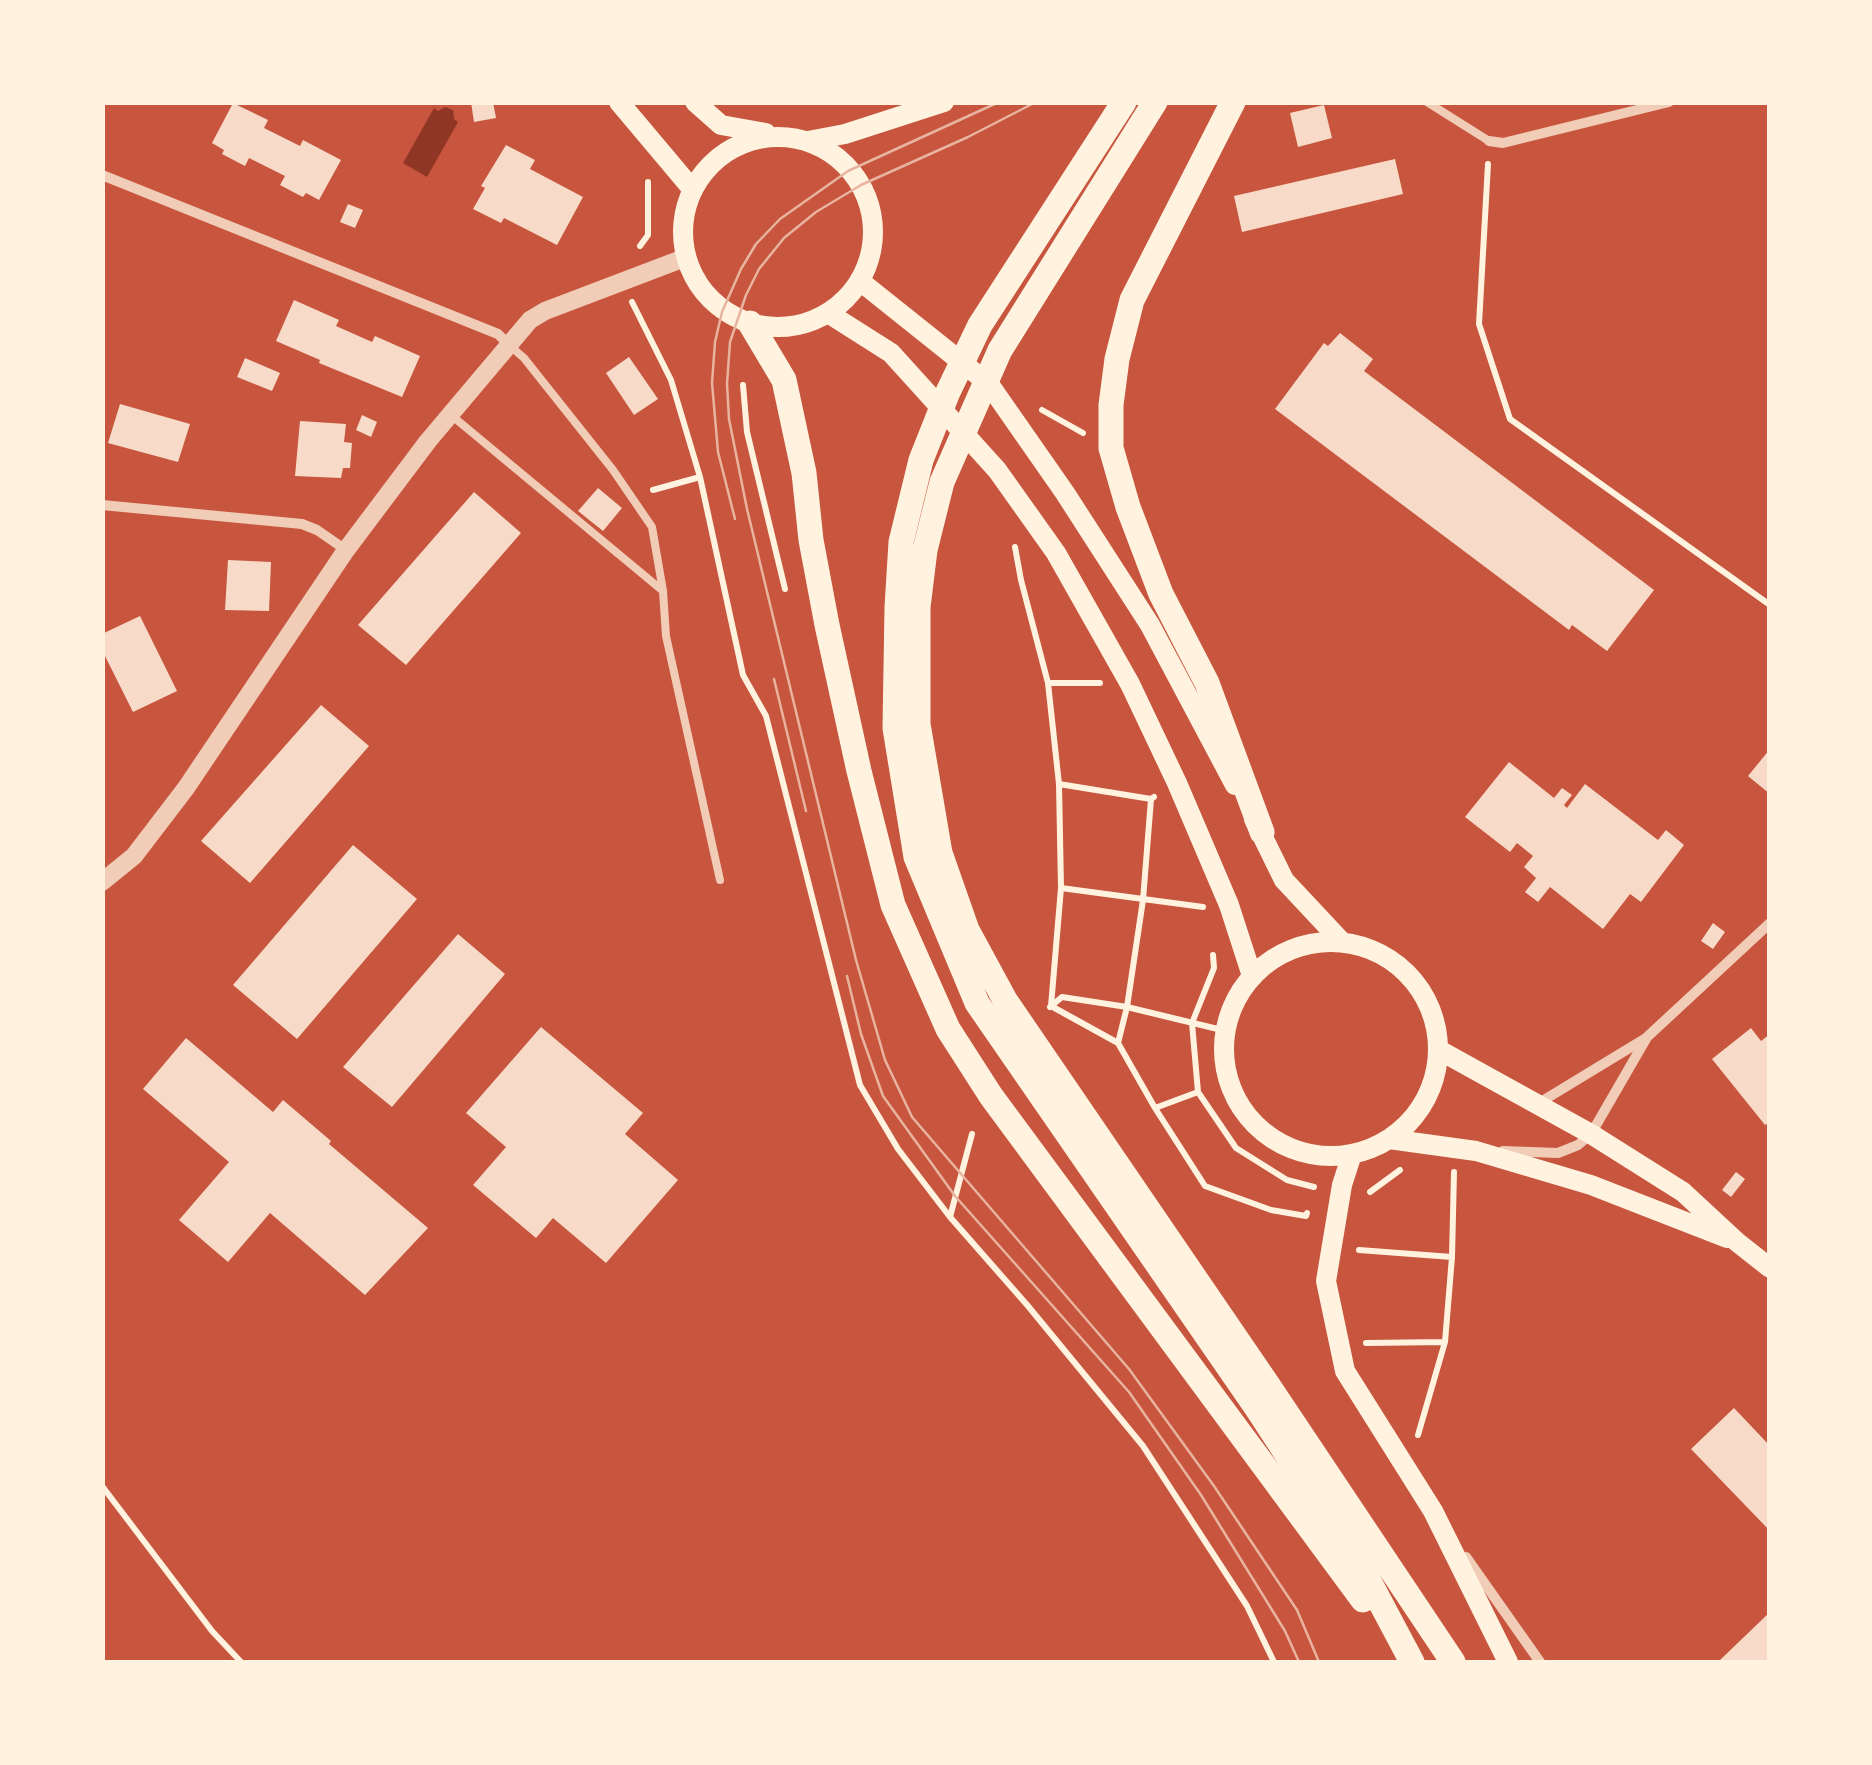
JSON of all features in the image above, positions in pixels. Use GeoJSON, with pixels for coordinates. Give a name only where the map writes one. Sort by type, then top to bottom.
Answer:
{"type":"FeatureCollection","features":[{"type":"Feature","properties":{"kind":"main road"},"geometry":{"type":"LineString","coordinates":[[619,102],[693,190]]}},
{"type":"Feature","properties":{"kind":"main road"},"geometry":{"type":"LineString","coordinates":[[695,102],[721,125],[808,140],[832,152],[861,185],[870,203],[874,230],[871,256],[846,299],[828,313],[802,324],[774,327],[722,312],[704,290],[687,257],[685,214],[693,190],[708,167],[755,138],[783,136]]}},
{"type":"Feature","properties":{"kind":"main road"},"geometry":{"type":"LineString","coordinates":[[808,140],[845,134],[944,102]]}},
{"type":"Feature","properties":{"kind":"main road"},"geometry":{"type":"LineString","coordinates":[[1124,102],[980,325],[921,460],[900,542],[895,728],[916,857],[977,1003],[1268,1425],[1369,1581],[1411,1662]]}},
{"type":"Feature","properties":{"kind":"main road"},"geometry":{"type":"LineString","coordinates":[[1156,102],[1000,350],[942,482],[924,550],[918,607],[918,724],[940,852],[967,930],[1005,1000],[1453,1662]]}},
{"type":"Feature","properties":{"kind":"main road"},"geometry":{"type":"LineString","coordinates":[[1234,102],[1132,300],[1117,359],[1111,448],[1161,594],[1207,683],[1262,832],[1284,880],[1342,942]]}},
{"type":"Feature","properties":{"kind":"main road"},"geometry":{"type":"LineString","coordinates":[[860,280],[989,384],[1150,624],[1262,832]]}},
{"type":"Feature","properties":{"kind":"main road"},"geometry":{"type":"LineString","coordinates":[[828,313],[890,352],[997,470],[1056,553],[1130,684],[1178,782],[1229,905],[1252,976]]}},
{"type":"Feature","properties":{"kind":"main road"},"geometry":{"type":"LineString","coordinates":[[750,323],[784,380],[804,474],[811,540],[827,625],[893,905],[948,1029],[991,1096],[1411,1662]]}},
{"type":"Feature","properties":{"kind":"main road"},"geometry":{"type":"LineString","coordinates":[[1342,942],[1373,949],[1399,966],[1420,989],[1434,1018],[1439,1050],[1432,1084],[1416,1116],[1390,1139],[1372,1148],[1321,1156],[1291,1148],[1264,1132],[1242,1109],[1229,1081],[1224,1056],[1226,1031],[1235,1002],[1252,976],[1278,956],[1309,944],[1342,942]]}},
{"type":"Feature","properties":{"kind":"main road"},"geometry":{"type":"LineString","coordinates":[[1439,1050],[1591,1134],[1683,1192],[1770,1268]]}},
{"type":"Feature","properties":{"kind":"main road"},"geometry":{"type":"LineString","coordinates":[[1390,1139],[1476,1150],[1591,1185],[1738,1242]]}},
{"type":"Feature","properties":{"kind":"main road"},"geometry":{"type":"LineString","coordinates":[[1352,1154],[1342,1186],[1326,1281],[1344,1372],[1433,1511],[1508,1662]]}},
{"type":"Feature","properties":{"kind":"street"},"geometry":{"type":"LineString","coordinates":[[1489,141],[1502,143],[1669,102]]}},
{"type":"Feature","properties":{"kind":"street"},"geometry":{"type":"LineString","coordinates":[[102,174],[498,334],[509,345]]}},
{"type":"Feature","properties":{"kind":"street"},"geometry":{"type":"LineString","coordinates":[[102,882],[134,856],[186,788],[346,550],[428,441],[530,320],[687,257]]}},
{"type":"Feature","properties":{"kind":"street"},"geometry":{"type":"LineString","coordinates":[[102,505],[302,524],[346,550]]}},
{"type":"Feature","properties":{"kind":"street"},"geometry":{"type":"LineString","coordinates":[[1536,1105],[1646,1038],[1770,924]]}},
{"type":"Feature","properties":{"kind":"street"},"geometry":{"type":"LineString","coordinates":[[1476,1150],[1558,1152],[1578,1145],[1591,1134],[1646,1038]]}},
{"type":"Feature","properties":{"kind":"street"},"geometry":{"type":"LineString","coordinates":[[1433,1511],[1540,1662]]}},
{"type":"Feature","properties":{"kind":"lane"},"geometry":{"type":"LineString","coordinates":[[1427,102],[1489,141]]}},
{"type":"Feature","properties":{"kind":"lane"},"geometry":{"type":"LineString","coordinates":[[509,345],[538,374],[652,526],[666,636],[720,880]]}},
{"type":"Feature","properties":{"kind":"lane"},"geometry":{"type":"LineString","coordinates":[[450,415],[662,590]]}},
{"type":"Feature","properties":{"kind":"path"},"geometry":{"type":"LineString","coordinates":[[1489,141],[1480,324],[1510,418],[1770,605]]}},
{"type":"Feature","properties":{"kind":"path"},"geometry":{"type":"LineString","coordinates":[[637,251],[648,235],[649,184],[641,172]]}},
{"type":"Feature","properties":{"kind":"path"},"geometry":{"type":"LineString","coordinates":[[627,292],[671,380],[700,477],[743,676],[766,716],[860,1085],[898,1150],[1143,1446],[1247,1606],[1274,1662]]}},
{"type":"Feature","properties":{"kind":"path"},"geometry":{"type":"LineString","coordinates":[[743,385],[747,432],[788,598]]}},
{"type":"Feature","properties":{"kind":"path"},"geometry":{"type":"LineString","coordinates":[[1042,410],[1111,448]]}},
{"type":"Feature","properties":{"kind":"path"},"geometry":{"type":"LineString","coordinates":[[632,495],[700,477]]}},
{"type":"Feature","properties":{"kind":"path"},"geometry":{"type":"LineString","coordinates":[[1014,542],[1048,683],[1058,784],[1061,888],[1051,1006]]}},
{"type":"Feature","properties":{"kind":"path"},"geometry":{"type":"LineString","coordinates":[[1048,683],[1100,684]]}},
{"type":"Feature","properties":{"kind":"path"},"geometry":{"type":"LineString","coordinates":[[1058,784],[1151,799],[1156,796],[1162,812]]}},
{"type":"Feature","properties":{"kind":"path"},"geometry":{"type":"LineString","coordinates":[[1118,1044],[1143,900],[1151,799]]}},
{"type":"Feature","properties":{"kind":"path"},"geometry":{"type":"LineString","coordinates":[[1061,888],[1204,907],[1197,891]]}},
{"type":"Feature","properties":{"kind":"path"},"geometry":{"type":"LineString","coordinates":[[1051,1006],[1118,1044],[1205,1186],[1271,1210],[1306,1216],[1315,1188],[1287,1180],[1236,1148],[1198,1092],[1192,1023],[1214,968],[1214,952]]}},
{"type":"Feature","properties":{"kind":"path"},"geometry":{"type":"LineString","coordinates":[[1051,1006],[1062,997],[1226,1031]]}},
{"type":"Feature","properties":{"kind":"path"},"geometry":{"type":"LineString","coordinates":[[1155,1108],[1198,1092]]}},
{"type":"Feature","properties":{"kind":"path"},"geometry":{"type":"LineString","coordinates":[[950,1216],[972,1134]]}},
{"type":"Feature","properties":{"kind":"path"},"geometry":{"type":"LineString","coordinates":[[1407,1420],[1417,1436],[1445,1342],[1454,1169]]}},
{"type":"Feature","properties":{"kind":"path"},"geometry":{"type":"LineString","coordinates":[[1366,1204],[1370,1190],[1398,1170],[1417,1170]]}},
{"type":"Feature","properties":{"kind":"path"},"geometry":{"type":"LineString","coordinates":[[1356,1261],[1360,1234]]}},
{"type":"Feature","properties":{"kind":"path"},"geometry":{"type":"LineString","coordinates":[[1358,1250],[1452,1256]]}},
{"type":"Feature","properties":{"kind":"path"},"geometry":{"type":"LineString","coordinates":[[1362,1329],[1373,1358]]}},
{"type":"Feature","properties":{"kind":"path"},"geometry":{"type":"LineString","coordinates":[[1366,1343],[1445,1342]]}},
{"type":"Feature","properties":{"kind":"path"},"geometry":{"type":"LineString","coordinates":[[102,1486],[212,1631],[242,1662]]}},
{"type":"Feature","properties":{"kind":"shaded area"},"geometry":{"type":"Polygon","coordinates":[[[445,107],[453,110],[458,122],[427,177],[403,163],[434,108],[438,111],[445,107]]]}},
{"type":"Feature","properties":{"kind":"building"},"geometry":{"type":"Polygon","coordinates":[[[471,102],[493,102],[496,118],[474,122],[471,102]]]}},
{"type":"Feature","properties":{"kind":"building"},"geometry":{"type":"Polygon","coordinates":[[[233,103],[268,120],[264,128],[300,146],[303,140],[341,160],[319,200],[280,185],[285,176],[249,158],[245,166],[222,154],[224,150],[212,143],[233,103]]]}},
{"type":"Feature","properties":{"kind":"building"},"geometry":{"type":"Polygon","coordinates":[[[1324,105],[1332,138],[1298,147],[1290,113],[1324,105]]]}},
{"type":"Feature","properties":{"kind":"building"},"geometry":{"type":"Polygon","coordinates":[[[506,145],[535,160],[530,169],[583,197],[557,245],[504,218],[501,223],[473,209],[485,188],[481,186],[506,145]]]}},
{"type":"Feature","properties":{"kind":"building"},"geometry":{"type":"Polygon","coordinates":[[[1395,159],[1403,194],[1242,232],[1234,196],[1395,159]]]}},
{"type":"Feature","properties":{"kind":"building"},"geometry":{"type":"Polygon","coordinates":[[[348,204],[363,210],[355,228],[340,222],[348,204]]]}},
{"type":"Feature","properties":{"kind":"building"},"geometry":{"type":"Polygon","coordinates":[[[294,300],[339,320],[336,326],[372,342],[375,336],[420,356],[402,397],[276,341],[294,300]]]}},
{"type":"Feature","properties":{"kind":"building"},"geometry":{"type":"Polygon","coordinates":[[[1340,333],[1373,359],[1364,371],[1654,590],[1607,651],[1572,625],[1569,630],[1275,409],[1324,343],[1328,346],[1340,333]]]}},
{"type":"Feature","properties":{"kind":"building"},"geometry":{"type":"Polygon","coordinates":[[[629,357],[658,399],[634,415],[606,373],[629,357]]]}},
{"type":"Feature","properties":{"kind":"building"},"geometry":{"type":"Polygon","coordinates":[[[245,358],[280,373],[272,391],[237,377],[245,358]]]}},
{"type":"Feature","properties":{"kind":"building"},"geometry":{"type":"Polygon","coordinates":[[[120,404],[190,424],[178,462],[108,443],[120,404]]]}},
{"type":"Feature","properties":{"kind":"building"},"geometry":{"type":"Polygon","coordinates":[[[362,415],[377,422],[371,437],[356,430],[362,415]]]}},
{"type":"Feature","properties":{"kind":"building"},"geometry":{"type":"Polygon","coordinates":[[[300,421],[346,424],[344,442],[352,443],[350,468],[343,468],[341,478],[295,476],[300,421]]]}},
{"type":"Feature","properties":{"kind":"building"},"geometry":{"type":"Polygon","coordinates":[[[598,488],[622,508],[603,531],[578,511],[598,488]]]}},
{"type":"Feature","properties":{"kind":"building"},"geometry":{"type":"Polygon","coordinates":[[[474,492],[521,533],[406,665],[358,625],[474,492]]]}},
{"type":"Feature","properties":{"kind":"building"},"geometry":{"type":"Polygon","coordinates":[[[228,560],[271,562],[269,611],[225,610],[228,560]]]}},
{"type":"Feature","properties":{"kind":"building"},"geometry":{"type":"Polygon","coordinates":[[[140,616],[177,691],[133,712],[102,650],[102,634],[140,616]]]}},
{"type":"Feature","properties":{"kind":"building"},"geometry":{"type":"Polygon","coordinates":[[[321,705],[369,746],[250,883],[201,841],[321,705]]]}},
{"type":"Feature","properties":{"kind":"building"},"geometry":{"type":"Polygon","coordinates":[[[1770,749],[1770,794],[1748,776],[1770,749]]]}},
{"type":"Feature","properties":{"kind":"building"},"geometry":{"type":"Polygon","coordinates":[[[1509,762],[1554,798],[1562,788],[1572,795],[1564,805],[1567,808],[1585,784],[1658,840],[1666,830],[1684,845],[1641,902],[1630,894],[1603,929],[1550,887],[1538,902],[1525,892],[1536,878],[1524,867],[1533,856],[1517,843],[1510,852],[1465,817],[1509,762]]]}},
{"type":"Feature","properties":{"kind":"building"},"geometry":{"type":"Polygon","coordinates":[[[353,845],[417,899],[297,1039],[233,985],[353,845]]]}},
{"type":"Feature","properties":{"kind":"building"},"geometry":{"type":"Polygon","coordinates":[[[1713,923],[1725,932],[1713,949],[1701,941],[1713,923]]]}},
{"type":"Feature","properties":{"kind":"building"},"geometry":{"type":"Polygon","coordinates":[[[458,934],[505,974],[392,1107],[343,1067],[458,934]]]}},
{"type":"Feature","properties":{"kind":"building"},"geometry":{"type":"Polygon","coordinates":[[[541,1027],[643,1113],[625,1134],[678,1180],[606,1263],[553,1218],[536,1238],[473,1185],[506,1147],[466,1113],[541,1027]]]}},
{"type":"Feature","properties":{"kind":"building"},"geometry":{"type":"Polygon","coordinates":[[[1751,1028],[1761,1041],[1770,1034],[1770,1122],[1765,1125],[1712,1059],[1751,1028]]]}},
{"type":"Feature","properties":{"kind":"building"},"geometry":{"type":"Polygon","coordinates":[[[186,1038],[273,1112],[283,1100],[428,1228],[365,1295],[270,1213],[228,1262],[179,1220],[229,1162],[143,1089],[186,1038]]]}},
{"type":"Feature","properties":{"kind":"building"},"geometry":{"type":"Polygon","coordinates":[[[1736,1172],[1745,1179],[1731,1197],[1722,1190],[1736,1172]]]}},
{"type":"Feature","properties":{"kind":"building"},"geometry":{"type":"Polygon","coordinates":[[[1734,1408],[1770,1446],[1770,1531],[1691,1449],[1734,1408]]]}},
{"type":"Feature","properties":{"kind":"building"},"geometry":{"type":"Polygon","coordinates":[[[1770,1612],[1770,1662],[1720,1660],[1770,1612]]]}},
{"type":"Feature","properties":{"kind":"tram line"},"geometry":{"type":"LineString","coordinates":[[735,519],[718,452],[712,383],[715,342],[722,312],[756,244],[780,219],[848,171],[999,102]]}},
{"type":"Feature","properties":{"kind":"tram line"},"geometry":{"type":"LineString","coordinates":[[1036,102],[861,185],[816,212],[784,238],[759,269],[730,342],[729,419],[747,509],[856,960],[885,1060],[912,1117],[1129,1369],[1297,1610],[1319,1662]]}},
{"type":"Feature","properties":{"kind":"tram line"},"geometry":{"type":"LineString","coordinates":[[774,679],[806,811]]}},
{"type":"Feature","properties":{"kind":"tram line"},"geometry":{"type":"LineString","coordinates":[[847,976],[861,1034],[883,1096],[955,1196],[1129,1392],[1201,1495],[1285,1631],[1299,1662]]}}]}
